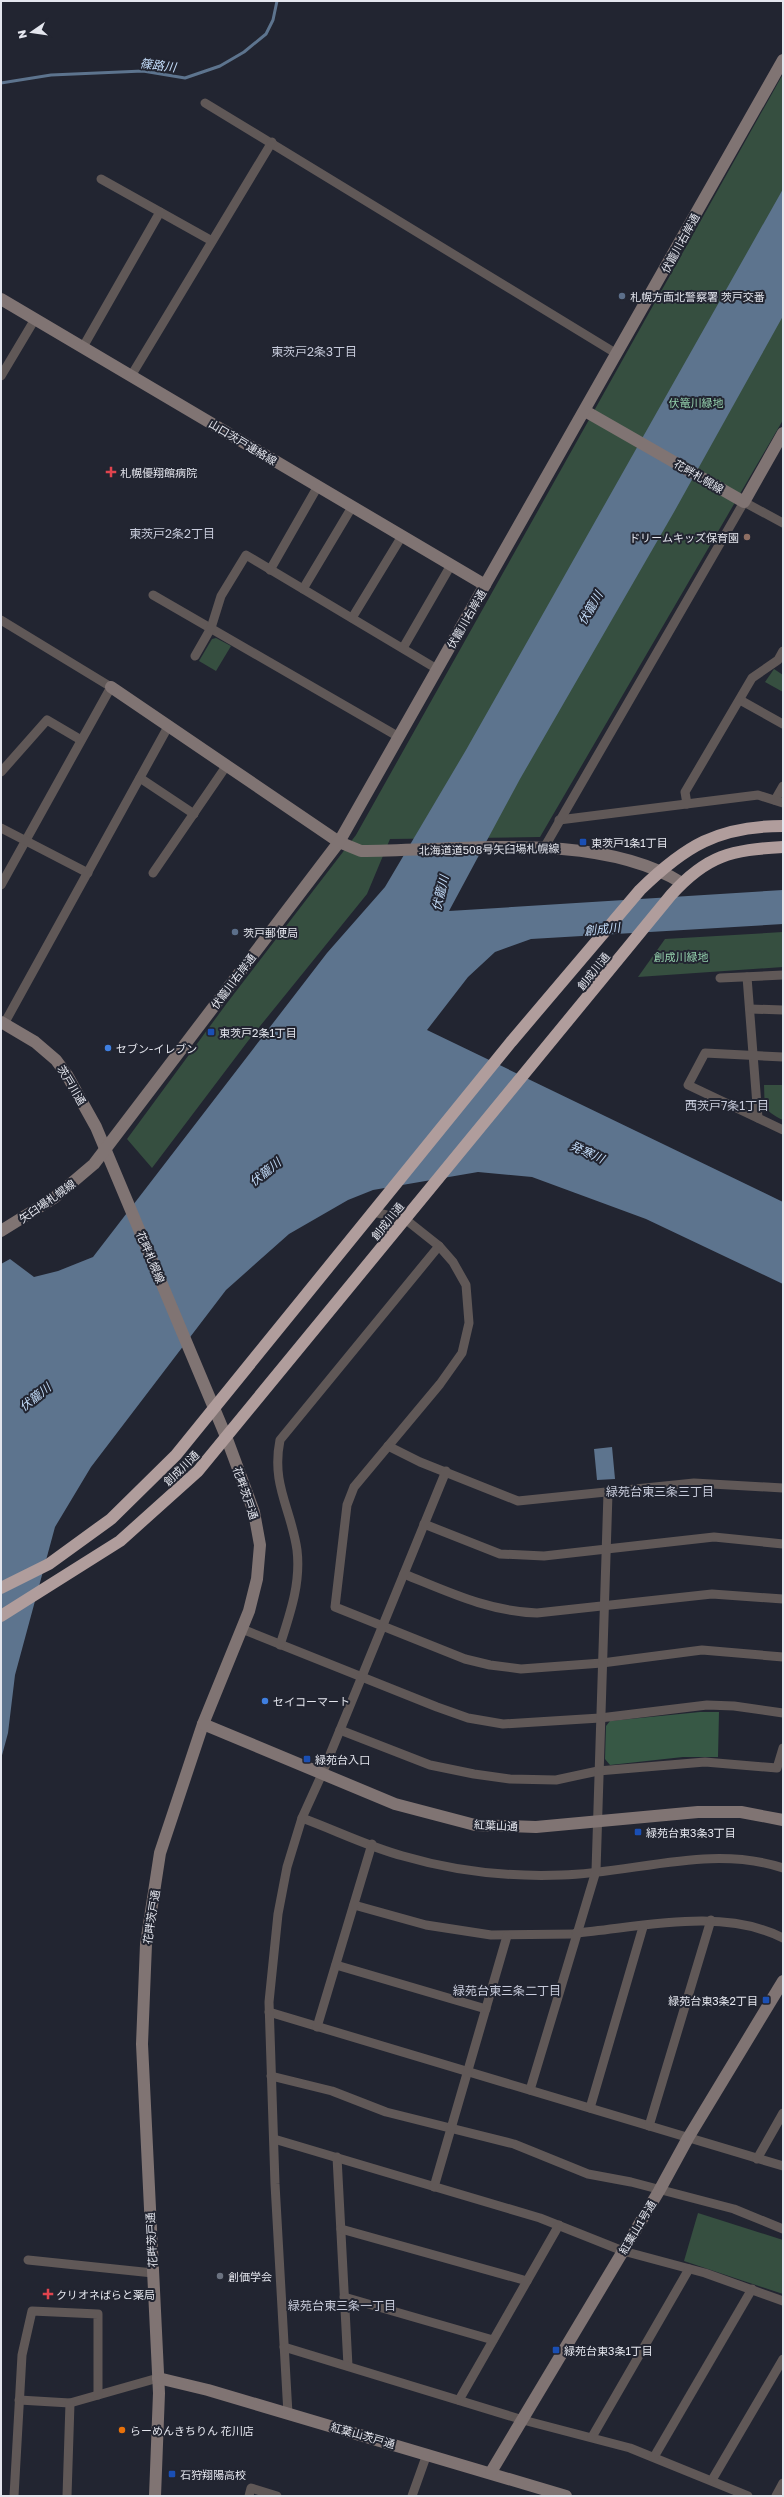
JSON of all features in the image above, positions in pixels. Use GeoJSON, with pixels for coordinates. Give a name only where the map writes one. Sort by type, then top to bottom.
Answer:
{"type":"FeatureCollection","features":[{"type":"Feature","properties":{"kind":"highway","name":"創成川通"},"geometry":{"type":"LineString","coordinates":[[1,1588],[49,1564],[111,1518],[176,1455],[511,1042],[640,890],[680,854],[715,835],[742,828],[783,826]]}},
{"type":"Feature","properties":{"kind":"highway","name":"創成川通"},"geometry":{"type":"LineString","coordinates":[[1,1616],[120,1541],[198,1471],[227,1439],[405,1219],[671,895],[693,872],[731,852],[783,847]]}},
{"type":"Feature","properties":{"kind":"main road","name":"伏籠川右岸通"},"geometry":{"type":"LineString","coordinates":[[105,1149],[339,842],[783,60]]}},
{"type":"Feature","properties":{"kind":"main road","name":"山口茨戸連絡線"},"geometry":{"type":"LineString","coordinates":[[1,299],[485,585]]}},
{"type":"Feature","properties":{"kind":"main road","name":"花畔札幌線"},"geometry":{"type":"LineString","coordinates":[[585,411],[744,502]]}},
{"type":"Feature","properties":{"kind":"main road"},"geometry":{"type":"LineString","coordinates":[[744,502],[783,433]]}},
{"type":"Feature","properties":{"kind":"main road","name":"北海道道508号矢臼場札幌線"},"geometry":{"type":"LineString","coordinates":[[111,687],[339,842],[361,851],[520,847],[562,848],[594,853],[661,870],[682,883]]}},
{"type":"Feature","properties":{"kind":"main road","name":"茨戸川通"},"geometry":{"type":"LineString","coordinates":[[2,1023],[35,1042],[56,1060],[67,1075],[96,1127],[105,1149]]}},
{"type":"Feature","properties":{"kind":"main road","name":"花畔札幌線"},"geometry":{"type":"LineString","coordinates":[[105,1149],[196,1366]]}},
{"type":"Feature","properties":{"kind":"main road","name":"矢臼場札幌線"},"geometry":{"type":"LineString","coordinates":[[1,1231],[54,1198],[74,1183],[105,1149]]}},
{"type":"Feature","properties":{"kind":"main road","name":"花畔茨戸通"},"geometry":{"type":"LineString","coordinates":[[155,2496],[158,2448],[158,2378],[142,2044],[142,1996],[146,1944],[160,1853],[203,1724],[249,1611],[257,1579],[260,1544],[254,1512],[227,1439],[196,1366]]}},
{"type":"Feature","properties":{"kind":"main road","name":"紅葉山通"},"geometry":{"type":"LineString","coordinates":[[203,1724],[395,1804],[475,1825],[536,1827],[705,1812],[741,1812],[783,1820]]}},
{"type":"Feature","properties":{"kind":"main road","name":"紅葉山1号通"},"geometry":{"type":"LineString","coordinates":[[491,2472],[524,2420],[659,2191],[688,2138],[783,1981]]}},
{"type":"Feature","properties":{"kind":"main road","name":"紅葉山茨戸通"},"geometry":{"type":"LineString","coordinates":[[158,2378],[491,2472],[566,2496]]}},
{"type":"Feature","properties":{"kind":"street"},"geometry":{"type":"LineString","coordinates":[[205,103],[272,142],[617,354]]}},
{"type":"Feature","properties":{"kind":"street"},"geometry":{"type":"LineString","coordinates":[[131,376],[272,142]]}},
{"type":"Feature","properties":{"kind":"street"},"geometry":{"type":"LineString","coordinates":[[101,179],[212,241]]}},
{"type":"Feature","properties":{"kind":"street"},"geometry":{"type":"LineString","coordinates":[[83,347],[160,212]]}},
{"type":"Feature","properties":{"kind":"street"},"geometry":{"type":"LineString","coordinates":[[1,376],[35,319]]}},
{"type":"Feature","properties":{"kind":"street"},"geometry":{"type":"LineString","coordinates":[[270,570],[318,486]]}},
{"type":"Feature","properties":{"kind":"street"},"geometry":{"type":"LineString","coordinates":[[544,848],[744,502],[783,523]]}},
{"type":"Feature","properties":{"kind":"street"},"geometry":{"type":"LineString","coordinates":[[303,589],[352,507]]}},
{"type":"Feature","properties":{"kind":"street"},"geometry":{"type":"LineString","coordinates":[[352,618],[402,536]]}},
{"type":"Feature","properties":{"kind":"street"},"geometry":{"type":"LineString","coordinates":[[195,656],[211,628],[221,596],[246,555],[437,669]]}},
{"type":"Feature","properties":{"kind":"street"},"geometry":{"type":"LineString","coordinates":[[403,648],[451,565]]}},
{"type":"Feature","properties":{"kind":"street"},"geometry":{"type":"LineString","coordinates":[[153,595],[399,737]]}},
{"type":"Feature","properties":{"kind":"street"},"geometry":{"type":"LineString","coordinates":[[1,620],[111,687],[1,885]]}},
{"type":"Feature","properties":{"kind":"street"},"geometry":{"type":"LineString","coordinates":[[686,804],[685,792],[752,678],[778,660],[783,650]]}},
{"type":"Feature","properties":{"kind":"street"},"geometry":{"type":"LineString","coordinates":[[740,700],[783,724]]}},
{"type":"Feature","properties":{"kind":"street"},"geometry":{"type":"LineString","coordinates":[[1,772],[47,720],[81,740]]}},
{"type":"Feature","properties":{"kind":"street"},"geometry":{"type":"LineString","coordinates":[[2,1023],[88,872],[169,725]]}},
{"type":"Feature","properties":{"kind":"street"},"geometry":{"type":"LineString","coordinates":[[154,873],[227,766]]}},
{"type":"Feature","properties":{"kind":"street"},"geometry":{"type":"LineString","coordinates":[[140,778],[194,814]]}},
{"type":"Feature","properties":{"kind":"street"},"geometry":{"type":"LineString","coordinates":[[559,820],[758,795],[779,802],[783,786]]}},
{"type":"Feature","properties":{"kind":"street"},"geometry":{"type":"LineString","coordinates":[[1,828],[88,872]]}},
{"type":"Feature","properties":{"kind":"street"},"geometry":{"type":"LineString","coordinates":[[720,978],[783,975]]}},
{"type":"Feature","properties":{"kind":"street"},"geometry":{"type":"LineString","coordinates":[[747,977],[758,1118]]}},
{"type":"Feature","properties":{"kind":"street"},"geometry":{"type":"LineString","coordinates":[[750,1008],[783,1010]]}},
{"type":"Feature","properties":{"kind":"street"},"geometry":{"type":"LineString","coordinates":[[783,1057],[705,1053],[688,1085],[783,1130]]}},
{"type":"Feature","properties":{"kind":"street"},"geometry":{"type":"LineString","coordinates":[[374,1210],[405,1219],[439,1246],[453,1262],[466,1285],[469,1323],[462,1353],[440,1384],[354,1487],[347,1505],[335,1607],[465,1659],[490,1665],[521,1668],[602,1663],[702,1650],[783,1657]]}},
{"type":"Feature","properties":{"kind":"street"},"geometry":{"type":"LineString","coordinates":[[280,1645],[294,1599],[297,1564],[292,1530],[276,1471],[280,1440],[439,1246]]}},
{"type":"Feature","properties":{"kind":"street"},"geometry":{"type":"LineString","coordinates":[[388,1446],[420,1462],[446,1471],[518,1501],[694,1483],[783,1488]]}},
{"type":"Feature","properties":{"kind":"street"},"geometry":{"type":"LineString","coordinates":[[288,2414],[269,2012],[278,1914],[287,1867],[302,1818],[322,1774],[446,1471]]}},
{"type":"Feature","properties":{"kind":"street"},"geometry":{"type":"LineString","coordinates":[[530,2090],[596,1871],[596,1822],[608,1493]]}},
{"type":"Feature","properties":{"kind":"street"},"geometry":{"type":"LineString","coordinates":[[424,1524],[500,1554],[544,1556],[714,1537],[783,1544]]}},
{"type":"Feature","properties":{"kind":"street"},"geometry":{"type":"LineString","coordinates":[[404,1574],[483,1606],[516,1612],[537,1613],[604,1607],[712,1594],[783,1599]]}},
{"type":"Feature","properties":{"kind":"street"},"geometry":{"type":"LineString","coordinates":[[242,1629],[361,1678],[468,1718],[503,1724],[600,1718],[707,1705],[734,1706],[783,1713]]}},
{"type":"Feature","properties":{"kind":"street"},"geometry":{"type":"LineString","coordinates":[[340,1730],[430,1765],[474,1774],[510,1779],[556,1780],[598,1771],[705,1762],[777,1768],[783,1748]]}},
{"type":"Feature","properties":{"kind":"street"},"geometry":{"type":"LineString","coordinates":[[302,1818],[403,1856],[488,1872],[541,1876],[700,1859],[740,1859],[783,1868]]}},
{"type":"Feature","properties":{"kind":"street"},"geometry":{"type":"LineString","coordinates":[[317,2027],[372,1844]]}},
{"type":"Feature","properties":{"kind":"street"},"geometry":{"type":"LineString","coordinates":[[354,1905],[426,1925],[507,1936],[576,1934],[711,1920],[744,1924],[769,1931],[783,1938]]}},
{"type":"Feature","properties":{"kind":"street"},"geometry":{"type":"LineString","coordinates":[[649,2126],[711,1920]]}},
{"type":"Feature","properties":{"kind":"street"},"geometry":{"type":"LineString","coordinates":[[590,2108],[643,1927]]}},
{"type":"Feature","properties":{"kind":"street"},"geometry":{"type":"LineString","coordinates":[[434,2187],[507,1936]]}},
{"type":"Feature","properties":{"kind":"street"},"geometry":{"type":"LineString","coordinates":[[336,1965],[486,2008]]}},
{"type":"Feature","properties":{"kind":"street"},"geometry":{"type":"LineString","coordinates":[[269,2012],[783,2166]]}},
{"type":"Feature","properties":{"kind":"street"},"geometry":{"type":"LineString","coordinates":[[271,2076],[332,2091],[386,2112],[514,2144],[588,2174],[631,2182],[659,2191],[734,2209],[783,2229]]}},
{"type":"Feature","properties":{"kind":"street"},"geometry":{"type":"LineString","coordinates":[[757,2159],[783,2113]]}},
{"type":"Feature","properties":{"kind":"street"},"geometry":{"type":"LineString","coordinates":[[274,2139],[559,2225],[623,2251],[689,2269],[752,2289],[783,2301]]}},
{"type":"Feature","properties":{"kind":"street"},"geometry":{"type":"LineString","coordinates":[[337,2157],[348,2366]]}},
{"type":"Feature","properties":{"kind":"street"},"geometry":{"type":"LineString","coordinates":[[459,2400],[559,2225]]}},
{"type":"Feature","properties":{"kind":"street"},"geometry":{"type":"LineString","coordinates":[[341,2229],[527,2281]]}},
{"type":"Feature","properties":{"kind":"street"},"geometry":{"type":"LineString","coordinates":[[28,2260],[153,2273]]}},
{"type":"Feature","properties":{"kind":"street"},"geometry":{"type":"LineString","coordinates":[[592,2437],[689,2269]]}},
{"type":"Feature","properties":{"kind":"street"},"geometry":{"type":"LineString","coordinates":[[654,2457],[752,2289]]}},
{"type":"Feature","properties":{"kind":"street"},"geometry":{"type":"LineString","coordinates":[[344,2297],[493,2340]]}},
{"type":"Feature","properties":{"kind":"street"},"geometry":{"type":"LineString","coordinates":[[14,2496],[22,2355],[32,2311],[98,2314],[98,2395]]}},
{"type":"Feature","properties":{"kind":"street"},"geometry":{"type":"LineString","coordinates":[[284,2347],[524,2420],[592,2437],[654,2457],[748,2496]]}},
{"type":"Feature","properties":{"kind":"street"},"geometry":{"type":"LineString","coordinates":[[712,2480],[783,2359]]}},
{"type":"Feature","properties":{"kind":"street"},"geometry":{"type":"LineString","coordinates":[[19,2400],[70,2403],[158,2378]]}},
{"type":"Feature","properties":{"kind":"street"},"geometry":{"type":"LineString","coordinates":[[67,2496],[70,2403]]}},
{"type":"Feature","properties":{"kind":"street"},"geometry":{"type":"LineString","coordinates":[[412,2496],[427,2454]]}},
{"type":"Feature","properties":{"kind":"street"},"geometry":{"type":"LineString","coordinates":[[776,2496],[783,2483]]}},
{"type":"Feature","properties":{"kind":"street"},"geometry":{"type":"LineString","coordinates":[[248,2496],[251,2488],[277,2496]]}},
{"type":"Feature","properties":{"kind":"green space","name":"伏篭川緑地"},"geometry":{"type":"Polygon","coordinates":[[[783,74],[783,420],[540,837],[390,839],[367,894],[248,1041],[152,1168],[127,1139],[227,1003],[356,835],[783,74]]]}},
{"type":"Feature","properties":{"kind":"green space"},"geometry":{"type":"Polygon","coordinates":[[[216,638],[231,646],[216,671],[199,661],[212,639],[216,638]]]}},
{"type":"Feature","properties":{"kind":"green space"},"geometry":{"type":"Polygon","coordinates":[[[774,669],[783,675],[783,692],[765,682],[774,669]]]}},
{"type":"Feature","properties":{"kind":"green space","name":"創成川緑地"},"geometry":{"type":"Polygon","coordinates":[[[783,932],[783,967],[638,977],[665,939],[783,932]]]}},
{"type":"Feature","properties":{"kind":"green space"},"geometry":{"type":"Polygon","coordinates":[[[764,1085],[783,1085],[783,1120],[771,1113],[766,1107],[764,1085]]]}},
{"type":"Feature","properties":{"kind":"green space"},"geometry":{"type":"Polygon","coordinates":[[[700,1712],[719,1712],[718,1757],[683,1757],[610,1765],[605,1759],[606,1726],[610,1721],[700,1712]]]}},
{"type":"Feature","properties":{"kind":"green space"},"geometry":{"type":"Polygon","coordinates":[[[698,2213],[783,2240],[783,2294],[684,2261],[698,2213]]]}},
{"type":"Feature","properties":{"kind":"water"},"geometry":{"type":"Polygon","coordinates":[[[783,189],[783,316],[674,512],[520,779],[449,911],[783,890],[783,924],[531,939],[495,952],[468,977],[427,1030],[783,1202],[783,1284],[646,1219],[532,1177],[478,1172],[373,1190],[348,1200],[289,1234],[226,1290],[91,1467],[55,1527],[15,1675],[8,1733],[1,1759],[1,1264],[10,1259],[34,1277],[58,1271],[93,1257],[327,953],[385,887],[466,750],[783,189]]]}},
{"type":"Feature","properties":{"kind":"water"},"geometry":{"type":"Polygon","coordinates":[[[612,1447],[615,1479],[597,1480],[594,1449],[612,1447]]]}},
{"type":"Feature","properties":{"kind":"waterway","name":"篠路川"},"geometry":{"type":"LineString","coordinates":[[1,83],[51,75],[143,71],[185,78],[220,66],[244,52],[266,34],[273,20],[277,1]]}},
{"type":"Feature","properties":{"kind":"place","name":"札幌方面北警察署 茨戸交番"},"geometry":{"type":"Point","coordinates":[622,296]}},
{"type":"Feature","properties":{"kind":"place","name":"札幌優翔館病院"},"geometry":{"type":"Point","coordinates":[111,472]}},
{"type":"Feature","properties":{"kind":"place","name":"ドリームキッズ保育園"},"geometry":{"type":"Point","coordinates":[747,537]}},
{"type":"Feature","properties":{"kind":"place","name":"東茨戸1条1丁目"},"geometry":{"type":"Point","coordinates":[583,842]}},
{"type":"Feature","properties":{"kind":"place","name":"茨戸郵便局"},"geometry":{"type":"Point","coordinates":[235,932]}},
{"type":"Feature","properties":{"kind":"place","name":"東茨戸2条1丁目"},"geometry":{"type":"Point","coordinates":[211,1032]}},
{"type":"Feature","properties":{"kind":"place","name":"セブン-イレブン"},"geometry":{"type":"Point","coordinates":[108,1048]}},
{"type":"Feature","properties":{"kind":"place","name":"セイコーマート"},"geometry":{"type":"Point","coordinates":[265,1701]}},
{"type":"Feature","properties":{"kind":"place","name":"緑苑台入口"},"geometry":{"type":"Point","coordinates":[307,1759]}},
{"type":"Feature","properties":{"kind":"place","name":"緑苑台東3条3丁目"},"geometry":{"type":"Point","coordinates":[638,1832]}},
{"type":"Feature","properties":{"kind":"place","name":"緑苑台東3条2丁目"},"geometry":{"type":"Point","coordinates":[766,2000]}},
{"type":"Feature","properties":{"kind":"place","name":"創価学会"},"geometry":{"type":"Point","coordinates":[220,2276]}},
{"type":"Feature","properties":{"kind":"place","name":"クリオネばらと薬局"},"geometry":{"type":"Point","coordinates":[48,2294]}},
{"type":"Feature","properties":{"kind":"place","name":"緑苑台東3条1丁目"},"geometry":{"type":"Point","coordinates":[556,2350]}},
{"type":"Feature","properties":{"kind":"place","name":"らーめんきちりん 花川店"},"geometry":{"type":"Point","coordinates":[122,2430]}},
{"type":"Feature","properties":{"kind":"place","name":"石狩翔陽高校"},"geometry":{"type":"Point","coordinates":[172,2474]}},
{"type":"Feature","properties":{"kind":"district","name":"東茨戸2条3丁目"},"geometry":{"type":"Point","coordinates":[314,351]}},
{"type":"Feature","properties":{"kind":"district","name":"東茨戸2条2丁目"},"geometry":{"type":"Point","coordinates":[172,533]}},
{"type":"Feature","properties":{"kind":"district","name":"西茨戸7条1丁目"},"geometry":{"type":"Point","coordinates":[727,1105]}},
{"type":"Feature","properties":{"kind":"district","name":"緑苑台東三条三丁目"},"geometry":{"type":"Point","coordinates":[660,1491]}},
{"type":"Feature","properties":{"kind":"district","name":"緑苑台東三条二丁目"},"geometry":{"type":"Point","coordinates":[507,1990]}},
{"type":"Feature","properties":{"kind":"district","name":"緑苑台東三条一丁目"},"geometry":{"type":"Point","coordinates":[342,2305]}},
{"type":"Feature","properties":{"kind":"water label","name":"伏籠川"},"geometry":{"type":"Point","coordinates":[590,608]}},
{"type":"Feature","properties":{"kind":"water label","name":"伏籠川"},"geometry":{"type":"Point","coordinates":[440,893]}},
{"type":"Feature","properties":{"kind":"water label","name":"創成川"},"geometry":{"type":"Point","coordinates":[602,929]}},
{"type":"Feature","properties":{"kind":"water label","name":"発寒川"},"geometry":{"type":"Point","coordinates":[587,1152]}},
{"type":"Feature","properties":{"kind":"water label","name":"伏籠川"},"geometry":{"type":"Point","coordinates":[265,1172]}},
{"type":"Feature","properties":{"kind":"water label","name":"伏籠川"},"geometry":{"type":"Point","coordinates":[35,1397]}}]}
